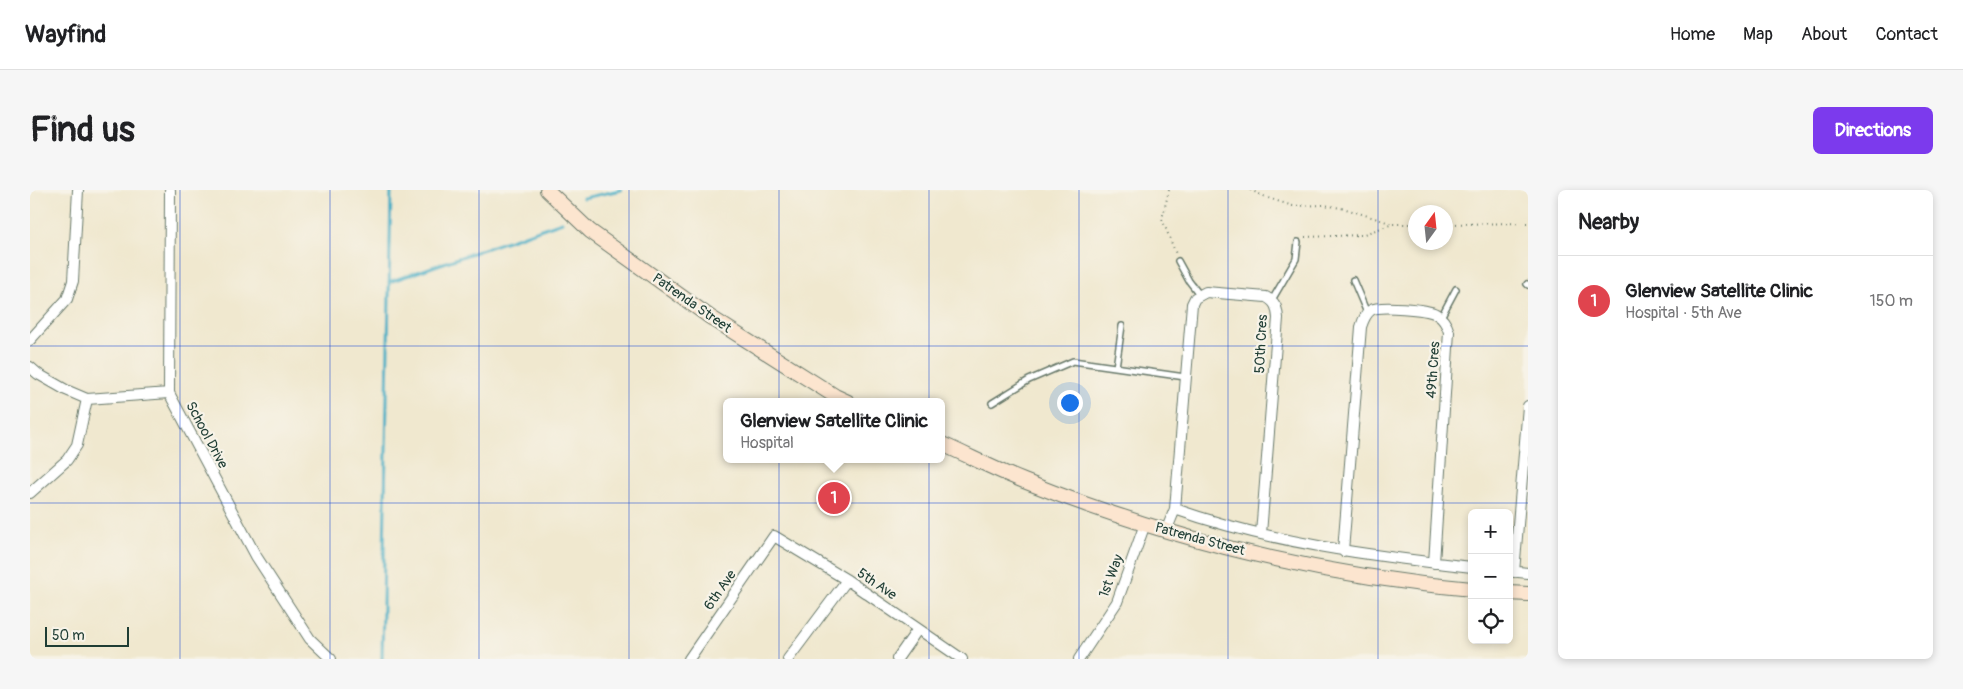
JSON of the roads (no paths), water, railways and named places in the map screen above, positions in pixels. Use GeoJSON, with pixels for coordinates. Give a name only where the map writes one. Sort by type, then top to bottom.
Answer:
{"type":"FeatureCollection","features":[{"type":"Feature","properties":{"kind":"street"},"geometry":{"type":"LineString","coordinates":[[30,340],[67,300],[73,281],[78,190]]}},
{"type":"Feature","properties":{"kind":"street","name":"School Drive"},"geometry":{"type":"LineString","coordinates":[[170,190],[169,393],[256,556],[310,639],[331,659]]}},
{"type":"Feature","properties":{"kind":"street","name":"Patrenda Street"},"geometry":{"type":"LineString","coordinates":[[547,190],[590,231],[710,317],[839,398]]}},
{"type":"Feature","properties":{"kind":"street","name":"50th Cres"},"geometry":{"type":"LineString","coordinates":[[1199,294],[1206,292],[1259,296],[1272,300],[1277,310],[1278,318],[1260,534]]}},
{"type":"Feature","properties":{"kind":"street"},"geometry":{"type":"LineString","coordinates":[[1166,531],[1175,509],[1190,313],[1195,298],[1199,294]]}},
{"type":"Feature","properties":{"kind":"street"},"geometry":{"type":"LineString","coordinates":[[1343,551],[1362,327],[1367,313],[1371,309],[1379,307],[1425,311],[1441,317]]}},
{"type":"Feature","properties":{"kind":"street","name":"49th Cres"},"geometry":{"type":"LineString","coordinates":[[1434,563],[1449,332],[1441,317]]}},
{"type":"Feature","properties":{"kind":"street"},"geometry":{"type":"LineString","coordinates":[[30,366],[38,374],[66,390],[87,399],[169,393]]}},
{"type":"Feature","properties":{"kind":"street"},"geometry":{"type":"LineString","coordinates":[[31,491],[67,460],[77,446],[87,399]]}},
{"type":"Feature","properties":{"kind":"street"},"geometry":{"type":"LineString","coordinates":[[1513,562],[1528,406]]}},
{"type":"Feature","properties":{"kind":"street","name":"Patrenda Street"},"geometry":{"type":"LineString","coordinates":[[945,445],[1024,481],[1166,531],[1227,548],[1285,561],[1431,586],[1468,589]]}},
{"type":"Feature","properties":{"kind":"street"},"geometry":{"type":"LineString","coordinates":[[1175,509],[1214,523],[1343,551],[1468,567]]}},
{"type":"Feature","properties":{"kind":"street","name":"1st Way"},"geometry":{"type":"LineString","coordinates":[[1079,659],[1117,602],[1145,524]]}},
{"type":"Feature","properties":{"kind":"street","name":"5th Ave"},"geometry":{"type":"LineString","coordinates":[[774,536],[847,580],[962,659]]}},
{"type":"Feature","properties":{"kind":"street","name":"6th Ave"},"geometry":{"type":"LineString","coordinates":[[689,659],[774,536]]}},
{"type":"Feature","properties":{"kind":"street"},"geometry":{"type":"LineString","coordinates":[[1513,572],[1528,573]]}},
{"type":"Feature","properties":{"kind":"street"},"geometry":{"type":"LineString","coordinates":[[788,659],[847,580]]}},
{"type":"Feature","properties":{"kind":"street"},"geometry":{"type":"LineString","coordinates":[[1513,593],[1528,594]]}},
{"type":"Feature","properties":{"kind":"street"},"geometry":{"type":"LineString","coordinates":[[897,659],[918,629]]}},
{"type":"Feature","properties":{"kind":"lane"},"geometry":{"type":"LineString","coordinates":[[1272,300],[1296,259],[1298,242]]}},
{"type":"Feature","properties":{"kind":"lane"},"geometry":{"type":"LineString","coordinates":[[1178,260],[1189,281],[1199,294]]}},
{"type":"Feature","properties":{"kind":"lane"},"geometry":{"type":"LineString","coordinates":[[1354,280],[1367,313]]}},
{"type":"Feature","properties":{"kind":"lane"},"geometry":{"type":"LineString","coordinates":[[1441,317],[1449,305],[1456,288]]}},
{"type":"Feature","properties":{"kind":"lane"},"geometry":{"type":"LineString","coordinates":[[1116,367],[1122,326]]}},
{"type":"Feature","properties":{"kind":"lane"},"geometry":{"type":"LineString","coordinates":[[992,403],[1029,380],[1073,361],[1185,377]]}},
{"type":"Feature","properties":{"kind":"waterway"},"geometry":{"type":"LineString","coordinates":[[382,659],[391,190]]}},
{"type":"Feature","properties":{"kind":"waterway"},"geometry":{"type":"LineString","coordinates":[[583,198],[621,190]]}},
{"type":"Feature","properties":{"kind":"waterway"},"geometry":{"type":"LineString","coordinates":[[389,282],[562,222]]}},
{"type":"Feature","properties":{"kind":"place","name":"Glenview Satellite Clinic"},"geometry":{"type":"Point","coordinates":[834,498]}}]}
